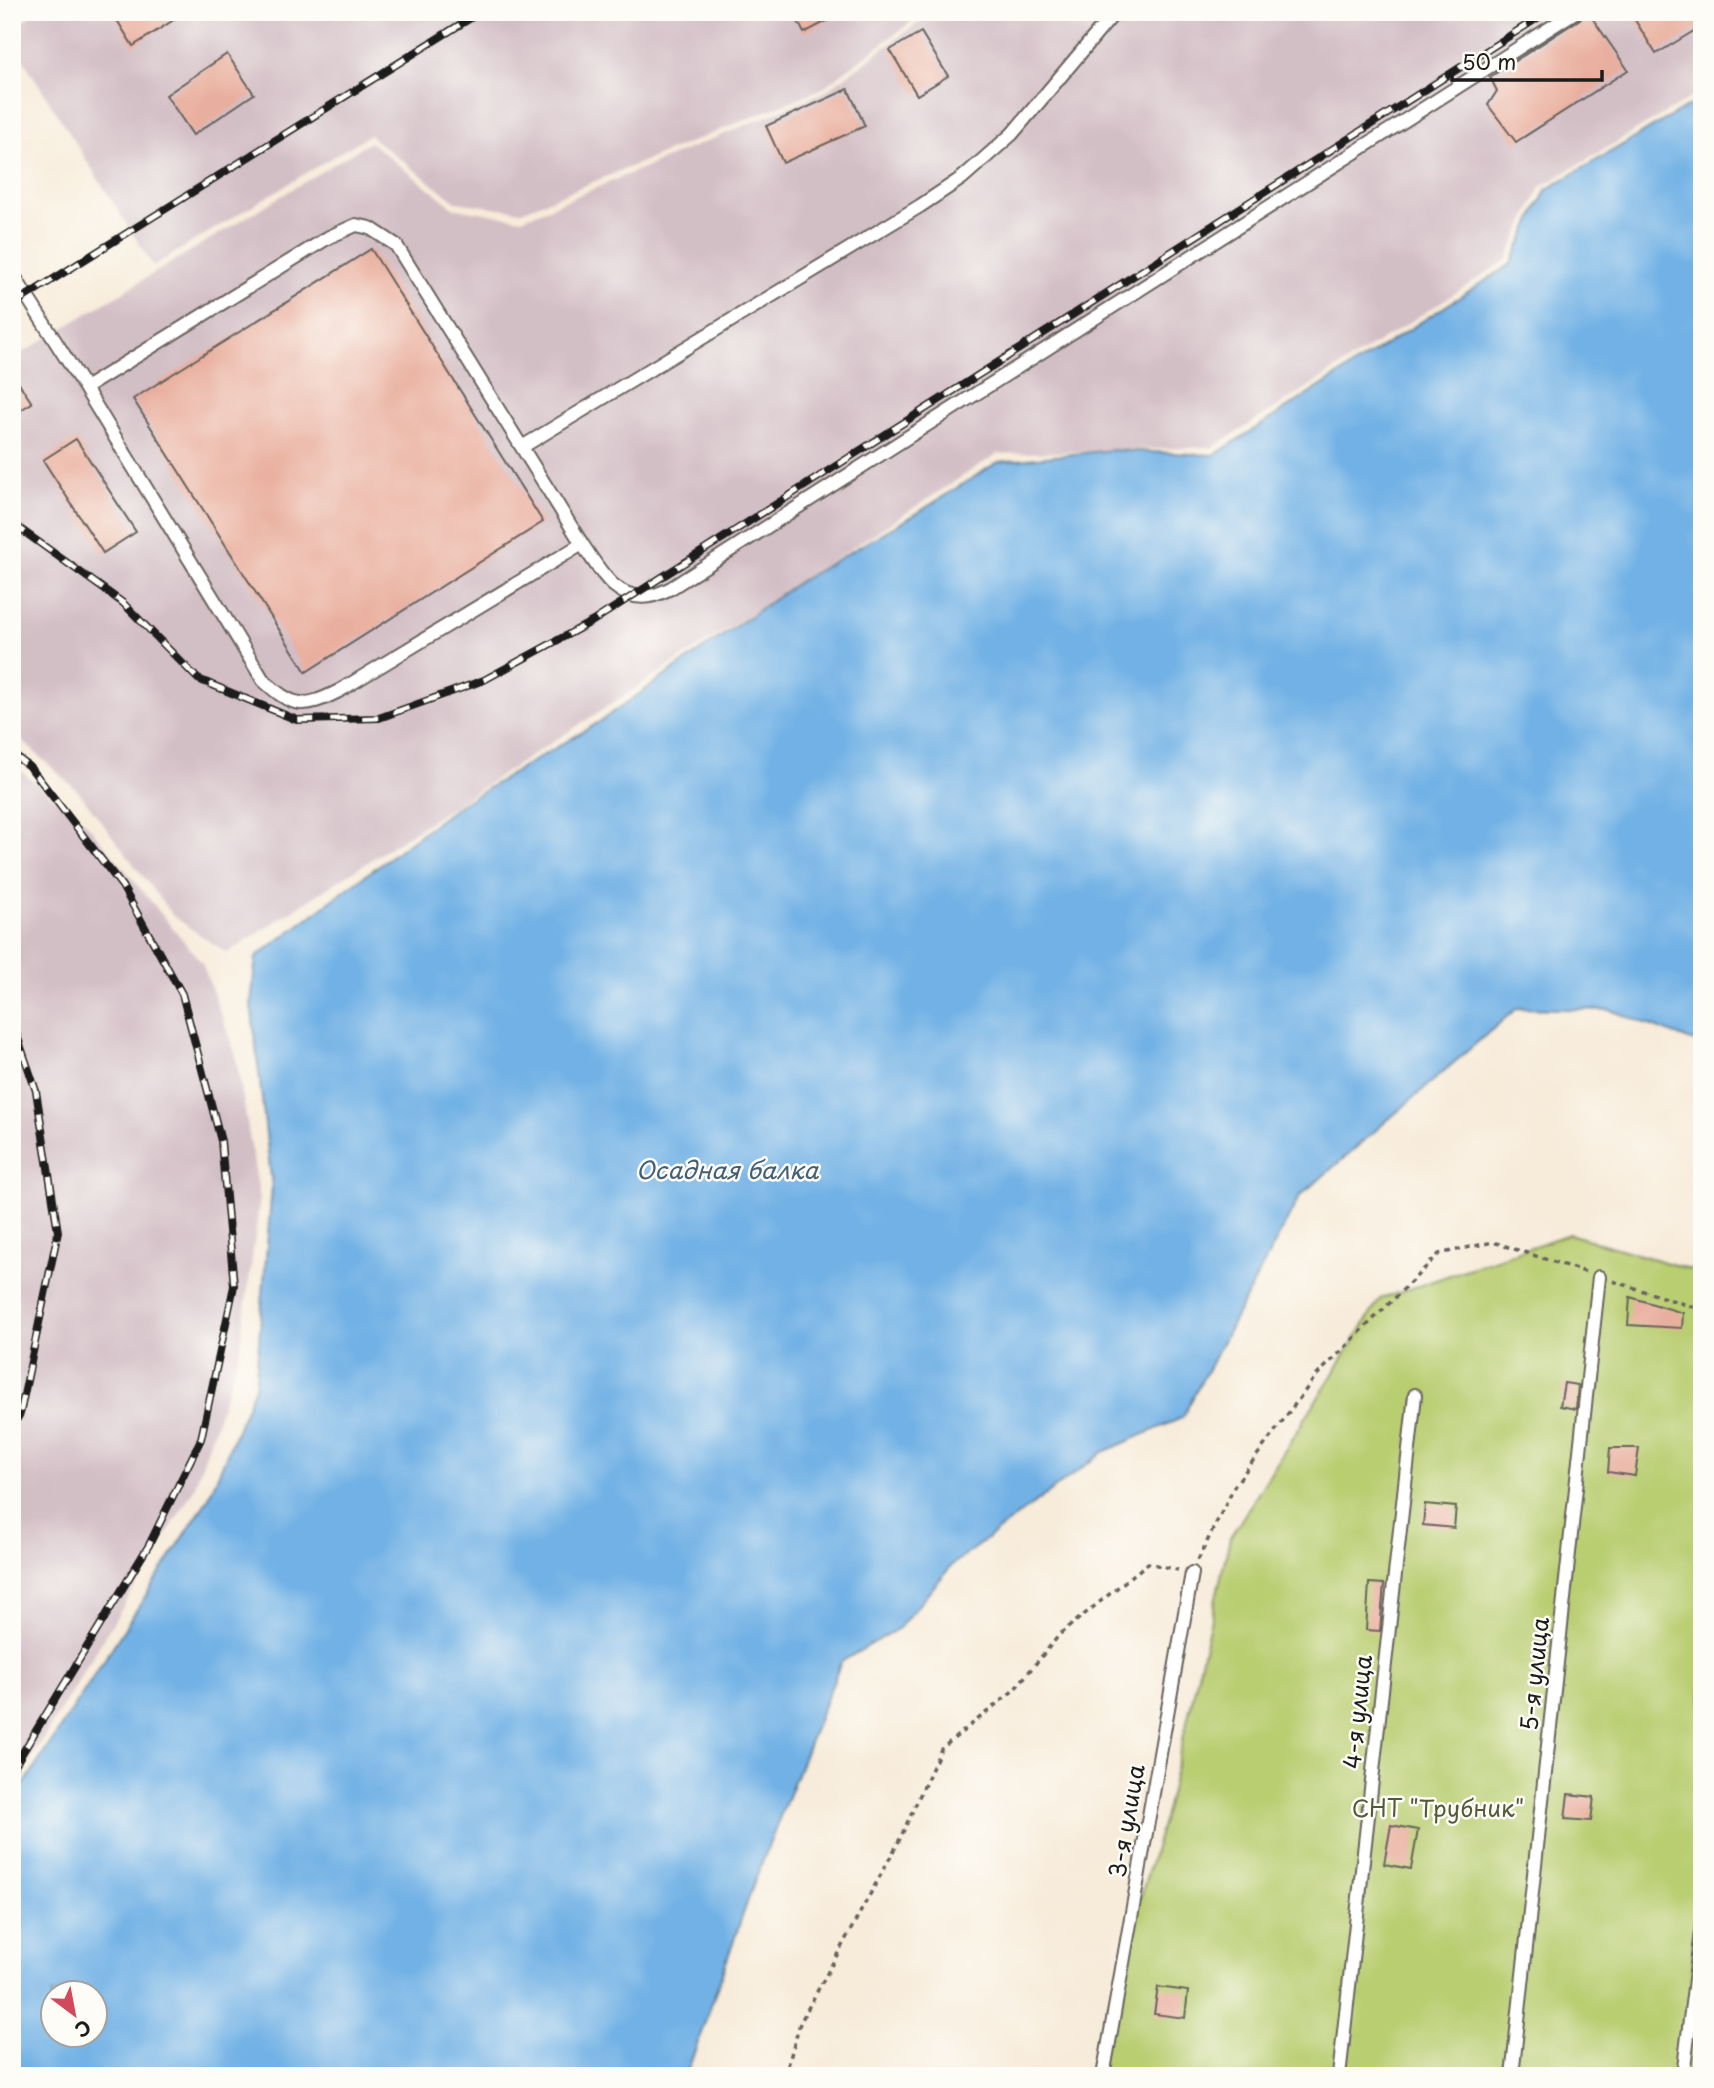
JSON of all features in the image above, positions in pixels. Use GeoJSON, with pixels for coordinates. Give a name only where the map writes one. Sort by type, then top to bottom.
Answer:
{"type":"FeatureCollection","features":[{"type":"Feature","properties":{"kind":"lane"},"geometry":{"type":"LineString","coordinates":[[522,447],[962,178],[1012,134],[1115,12]]}},
{"type":"Feature","properties":{"kind":"lane"},"geometry":{"type":"LineString","coordinates":[[85,388],[329,237],[356,225],[370,228],[396,246],[582,544],[609,582],[620,592],[632,596],[650,596],[671,588],[1575,12]]}},
{"type":"Feature","properties":{"kind":"lane"},"geometry":{"type":"LineString","coordinates":[[12,273],[263,680],[283,699],[298,703],[320,701],[340,691],[582,544]]}},
{"type":"Feature","properties":{"kind":"lane","name":"5-я улица"},"geometry":{"type":"LineString","coordinates":[[1512,2076],[1599,1277]]}},
{"type":"Feature","properties":{"kind":"lane","name":"4-я улица"},"geometry":{"type":"LineString","coordinates":[[1339,2076],[1415,1395]]}},
{"type":"Feature","properties":{"kind":"lane","name":"3-я улица"},"geometry":{"type":"LineString","coordinates":[[1103,2076],[1192,1573]]}},
{"type":"Feature","properties":{"kind":"lane"},"geometry":{"type":"LineString","coordinates":[[1683,2076],[1702,1923]]}},
{"type":"Feature","properties":{"kind":"shaded area"},"geometry":{"type":"Polygon","coordinates":[[[36,12],[925,12],[821,89],[522,211],[456,202],[369,135],[153,266],[12,42],[12,29],[36,12]]]}},
{"type":"Feature","properties":{"kind":"shaded area"},"geometry":{"type":"Polygon","coordinates":[[[933,12],[1702,12],[1702,91],[1541,187],[1507,260],[1214,447],[997,454],[227,953],[173,916],[78,791],[12,732],[12,347],[24,352],[370,142],[454,208],[522,219],[824,92],[933,12]]]}},
{"type":"Feature","properties":{"kind":"shaded area"},"geometry":{"type":"Polygon","coordinates":[[[12,764],[86,823],[202,963],[235,1052],[260,1199],[239,1354],[194,1489],[12,1790],[12,764]]]}},
{"type":"Feature","properties":{"kind":"green space","name":"СНТ \"Трубник\""},"geometry":{"type":"Polygon","coordinates":[[[1569,1234],[1702,1273],[1702,2076],[1088,2076],[1167,1807],[1230,1538],[1380,1299],[1569,1234]]]}},
{"type":"Feature","properties":{"kind":"water","name":"Осадная балка"},"geometry":{"type":"Polygon","coordinates":[[[1702,98],[1702,1045],[1610,1010],[1517,1008],[1300,1196],[1182,1418],[1103,1452],[952,1565],[899,1628],[841,1662],[754,1883],[686,2076],[12,2076],[12,1803],[208,1499],[255,1387],[272,1187],[251,1003],[256,957],[458,806],[599,722],[800,581],[914,515],[998,462],[1112,450],[1214,455],[1511,264],[1546,190],[1702,98]]]}},
{"type":"Feature","properties":{"kind":"building"},"geometry":{"type":"Polygon","coordinates":[[[112,12],[186,12],[133,46],[112,12]]]}},
{"type":"Feature","properties":{"kind":"building"},"geometry":{"type":"Polygon","coordinates":[[[793,12],[844,12],[804,33],[793,12]]]}},
{"type":"Feature","properties":{"kind":"building"},"geometry":{"type":"Polygon","coordinates":[[[1588,12],[1628,70],[1516,142],[1488,105],[1497,91],[1490,77],[1580,19],[1588,12]]]}},
{"type":"Feature","properties":{"kind":"building"},"geometry":{"type":"Polygon","coordinates":[[[1630,12],[1702,12],[1702,26],[1656,54],[1630,12]]]}},
{"type":"Feature","properties":{"kind":"building"},"geometry":{"type":"Polygon","coordinates":[[[921,32],[948,76],[917,95],[890,50],[921,32]]]}},
{"type":"Feature","properties":{"kind":"building"},"geometry":{"type":"Polygon","coordinates":[[[227,54],[254,94],[193,135],[166,95],[227,54]]]}},
{"type":"Feature","properties":{"kind":"building"},"geometry":{"type":"Polygon","coordinates":[[[848,89],[865,126],[783,163],[766,126],[848,89]]]}},
{"type":"Feature","properties":{"kind":"building"},"geometry":{"type":"Polygon","coordinates":[[[371,249],[543,522],[306,672],[133,399],[371,249]]]}},
{"type":"Feature","properties":{"kind":"building"},"geometry":{"type":"Polygon","coordinates":[[[12,373],[32,403],[12,415],[12,373]]]}},
{"type":"Feature","properties":{"kind":"building"},"geometry":{"type":"Polygon","coordinates":[[[76,439],[136,532],[103,553],[43,460],[76,439]]]}},
{"type":"Feature","properties":{"kind":"building"},"geometry":{"type":"Polygon","coordinates":[[[1630,1297],[1683,1313],[1682,1328],[1628,1325],[1630,1297]]]}},
{"type":"Feature","properties":{"kind":"building"},"geometry":{"type":"Polygon","coordinates":[[[1564,1383],[1578,1385],[1576,1409],[1560,1406],[1564,1383]]]}},
{"type":"Feature","properties":{"kind":"building"},"geometry":{"type":"Polygon","coordinates":[[[1610,1448],[1639,1448],[1635,1476],[1608,1472],[1610,1448]]]}},
{"type":"Feature","properties":{"kind":"building"},"geometry":{"type":"Polygon","coordinates":[[[1425,1504],[1456,1507],[1454,1528],[1423,1525],[1425,1504]]]}},
{"type":"Feature","properties":{"kind":"building"},"geometry":{"type":"Polygon","coordinates":[[[1369,1583],[1384,1584],[1380,1631],[1366,1630],[1369,1583]]]}},
{"type":"Feature","properties":{"kind":"building"},"geometry":{"type":"Polygon","coordinates":[[[1568,1794],[1594,1797],[1591,1821],[1565,1819],[1568,1794]]]}},
{"type":"Feature","properties":{"kind":"building"},"geometry":{"type":"Polygon","coordinates":[[[1391,1825],[1418,1830],[1411,1869],[1384,1864],[1391,1825]]]}},
{"type":"Feature","properties":{"kind":"building"},"geometry":{"type":"Polygon","coordinates":[[[1158,1987],[1188,1991],[1185,2018],[1154,2014],[1158,1987]]]}},
{"type":"Feature","properties":{"kind":"railway"},"geometry":{"type":"LineString","coordinates":[[12,305],[480,12]]}},
{"type":"Feature","properties":{"kind":"railway"},"geometry":{"type":"LineString","coordinates":[[12,523],[123,603],[198,679],[297,720],[379,718],[484,680],[593,621],[1547,12]]}},
{"type":"Feature","properties":{"kind":"railway"},"geometry":{"type":"LineString","coordinates":[[12,754],[30,767],[122,886],[182,994],[221,1141],[234,1286],[201,1439],[149,1545],[12,1770]]}},
{"type":"Feature","properties":{"kind":"railway"},"geometry":{"type":"LineString","coordinates":[[12,1021],[36,1091],[58,1232],[20,1414],[12,1427]]}}]}
